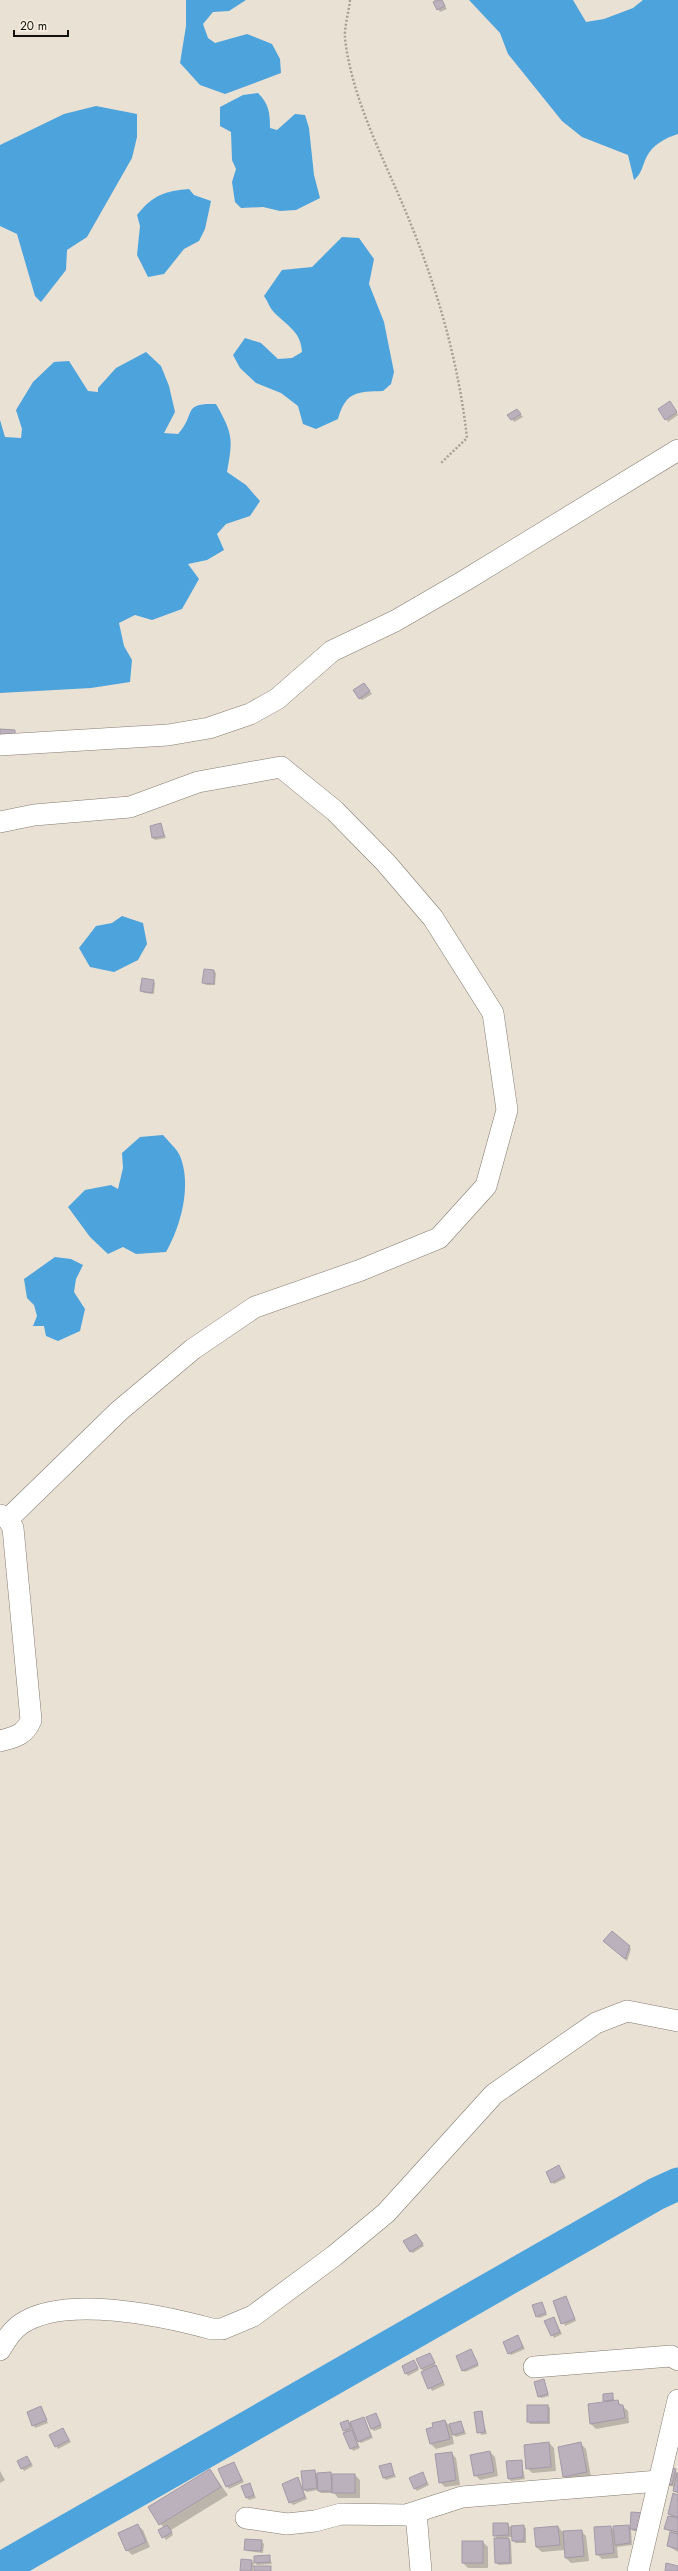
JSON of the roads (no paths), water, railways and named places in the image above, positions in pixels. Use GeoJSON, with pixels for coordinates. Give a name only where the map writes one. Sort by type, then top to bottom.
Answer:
{"type":"FeatureCollection","features":[{"type":"Feature","properties":{"kind":"street"},"geometry":{"type":"LineString","coordinates":[[0,745],[168,735],[209,728],[250,714],[277,699],[332,651],[394,620],[464,581],[678,450]]}},
{"type":"Feature","properties":{"kind":"street"},"geometry":{"type":"LineString","coordinates":[[0,822],[34,815],[130,807],[198,782],[281,766],[350,827],[386,863],[433,918],[493,1013],[507,1110],[486,1186],[439,1238],[361,1270],[255,1307],[193,1349],[124,1407],[4,1517],[13,1528],[31,1720],[28,1729],[21,1735],[0,1741]]}},
{"type":"Feature","properties":{"kind":"street"},"geometry":{"type":"LineString","coordinates":[[0,2350],[7,2338],[20,2325],[36,2317],[56,2313],[92,2309],[140,2313],[212,2329],[222,2329],[253,2316],[334,2256],[386,2213],[494,2094],[590,2027],[627,2011],[678,2021]]}},
{"type":"Feature","properties":{"kind":"street"},"geometry":{"type":"LineString","coordinates":[[534,2367],[671,2356],[678,2360]]}},
{"type":"Feature","properties":{"kind":"street"},"geometry":{"type":"LineString","coordinates":[[638,2571],[678,2400]]}},
{"type":"Feature","properties":{"kind":"street"},"geometry":{"type":"LineString","coordinates":[[246,2518],[287,2524],[315,2521],[341,2514],[416,2513],[442,2502],[462,2497],[659,2481]]}},
{"type":"Feature","properties":{"kind":"street"},"geometry":{"type":"LineString","coordinates":[[416,2513],[421,2571]]}},
{"type":"Feature","properties":{"kind":"water"},"geometry":{"type":"Polygon","coordinates":[[[186,0],[246,0],[229,11],[213,12],[203,24],[208,38],[215,43],[247,34],[272,44],[280,59],[281,73],[225,94],[200,85],[180,63],[186,26],[186,0]]]}},
{"type":"Feature","properties":{"kind":"water"},"geometry":{"type":"Polygon","coordinates":[[[469,0],[573,0],[586,22],[604,19],[633,8],[643,0],[678,0],[678,134],[664,140],[652,149],[634,180],[628,155],[582,137],[562,121],[508,54],[500,33],[469,0]]]}},
{"type":"Feature","properties":{"kind":"water"},"geometry":{"type":"Polygon","coordinates":[[[258,93],[267,105],[270,118],[270,128],[277,130],[295,114],[305,115],[309,128],[314,175],[320,198],[296,210],[280,211],[263,207],[241,208],[235,202],[232,182],[236,169],[232,160],[231,132],[220,126],[220,107],[243,95],[258,93]]]}},
{"type":"Feature","properties":{"kind":"water"},"geometry":{"type":"Polygon","coordinates":[[[96,106],[137,114],[137,137],[132,158],[87,237],[67,250],[66,270],[41,302],[35,296],[17,234],[0,226],[0,145],[64,114],[96,106]]]}},
{"type":"Feature","properties":{"kind":"water"},"geometry":{"type":"Polygon","coordinates":[[[189,189],[194,195],[211,201],[205,229],[199,241],[184,249],[164,274],[148,277],[137,255],[140,226],[137,215],[148,203],[160,195],[173,191],[189,189]]]}},
{"type":"Feature","properties":{"kind":"water"},"geometry":{"type":"Polygon","coordinates":[[[342,237],[359,238],[374,259],[369,284],[384,322],[394,372],[391,384],[383,391],[366,392],[354,395],[345,403],[338,419],[316,429],[303,424],[298,406],[281,393],[256,383],[240,368],[233,355],[245,338],[261,343],[278,359],[292,358],[302,352],[299,338],[292,328],[272,310],[264,296],[282,270],[312,267],[342,237]]]}},
{"type":"Feature","properties":{"kind":"water"},"geometry":{"type":"Polygon","coordinates":[[[146,352],[161,366],[169,386],[175,412],[164,433],[178,434],[184,427],[191,411],[198,405],[216,404],[229,430],[231,444],[227,472],[246,485],[260,501],[250,516],[226,524],[217,534],[224,550],[207,560],[188,564],[199,579],[182,609],[152,620],[135,615],[119,623],[124,646],[132,660],[130,682],[91,688],[0,693],[0,420],[5,437],[21,438],[22,429],[16,410],[33,382],[54,362],[69,361],[88,391],[98,392],[98,388],[116,368],[146,352]]]}},
{"type":"Feature","properties":{"kind":"water"},"geometry":{"type":"Polygon","coordinates":[[[122,916],[143,923],[147,944],[138,960],[114,972],[90,967],[79,948],[96,926],[112,923],[122,916]]]}},
{"type":"Feature","properties":{"kind":"water"},"geometry":{"type":"Polygon","coordinates":[[[163,1135],[179,1153],[185,1180],[183,1205],[171,1242],[166,1252],[136,1254],[123,1247],[108,1254],[90,1237],[68,1207],[85,1190],[111,1185],[118,1189],[123,1168],[122,1153],[140,1137],[163,1135]]]}},
{"type":"Feature","properties":{"kind":"water"},"geometry":{"type":"Polygon","coordinates":[[[55,1257],[71,1259],[83,1265],[76,1279],[74,1292],[85,1309],[80,1331],[58,1341],[46,1336],[44,1326],[33,1326],[37,1316],[34,1305],[27,1298],[24,1279],[55,1257]]]}},
{"type":"Feature","properties":{"kind":"waterway"},"geometry":{"type":"LineString","coordinates":[[0,2569],[656,2194],[678,2184]]}}]}
